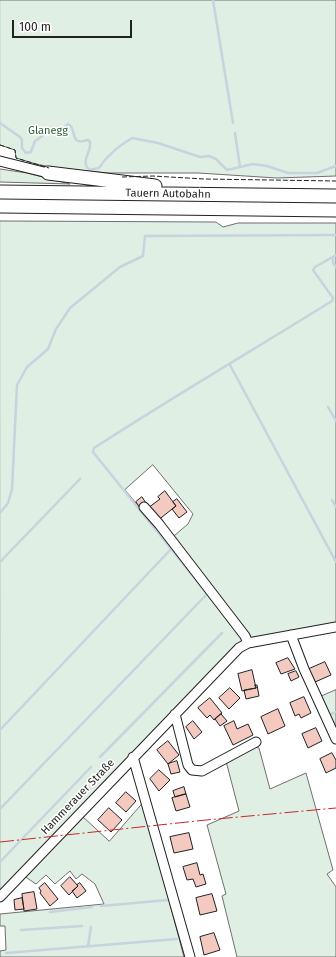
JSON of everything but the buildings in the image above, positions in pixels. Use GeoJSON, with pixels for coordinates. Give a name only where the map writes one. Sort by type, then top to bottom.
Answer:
{"type":"FeatureCollection","features":[{"type":"Feature","properties":{"kind":"highway"},"geometry":{"type":"LineString","coordinates":[[48,173],[147,186],[186,188],[194,194]]}},
{"type":"Feature","properties":{"kind":"highway","name":"Tauern Autobahn"},"geometry":{"type":"LineString","coordinates":[[0,192],[336,196]]}},
{"type":"Feature","properties":{"kind":"highway","name":"Tauern Autobahn"},"geometry":{"type":"LineString","coordinates":[[0,206],[336,210]]}},
{"type":"Feature","properties":{"kind":"street"},"geometry":{"type":"LineString","coordinates":[[0,161],[48,173]]}},
{"type":"Feature","properties":{"kind":"street"},"geometry":{"type":"LineString","coordinates":[[144,507],[164,530],[245,636],[248,643]]}},
{"type":"Feature","properties":{"kind":"street","name":"Hammerauer Straße"},"geometry":{"type":"LineString","coordinates":[[0,897],[239,648],[248,643],[336,627]]}},
{"type":"Feature","properties":{"kind":"street"},"geometry":{"type":"LineString","coordinates":[[291,634],[304,669],[336,739]]}},
{"type":"Feature","properties":{"kind":"street"},"geometry":{"type":"LineString","coordinates":[[175,714],[188,765],[192,770],[202,771],[256,742]]}},
{"type":"Feature","properties":{"kind":"street"},"geometry":{"type":"LineString","coordinates":[[133,757],[190,957]]}},
{"type":"Feature","properties":{"kind":"green space","name":"Glanegg"},"geometry":{"type":"Polygon","coordinates":[[[0,0],[336,0],[336,176],[277,178],[198,173],[109,173],[61,169],[16,158],[15,150],[0,145],[0,0]]]}},
{"type":"Feature","properties":{"kind":"green space"},"geometry":{"type":"Polygon","coordinates":[[[0,169],[27,173],[70,184],[0,182],[0,169]]]}},
{"type":"Feature","properties":{"kind":"green space"},"geometry":{"type":"Polygon","coordinates":[[[0,221],[216,222],[223,227],[238,223],[336,223],[336,624],[244,639],[0,896],[0,221]],[[153,465],[125,490],[168,541],[188,524],[193,514],[153,465]]]}},
{"type":"Feature","properties":{"kind":"green space"},"geometry":{"type":"Polygon","coordinates":[[[336,690],[336,734],[320,697],[336,690]]]}},
{"type":"Feature","properties":{"kind":"green space"},"geometry":{"type":"Polygon","coordinates":[[[255,747],[259,748],[270,789],[306,773],[333,870],[327,874],[336,887],[336,957],[237,957],[222,896],[226,894],[207,825],[239,811],[226,761],[255,747]]]}},
{"type":"Feature","properties":{"kind":"green space"},"geometry":{"type":"Polygon","coordinates":[[[143,803],[184,957],[0,957],[0,951],[6,950],[5,926],[0,926],[0,914],[104,904],[95,884],[82,874],[76,879],[70,871],[55,884],[46,875],[36,884],[24,876],[81,815],[109,841],[143,803]]]}},
{"type":"Feature","properties":{"kind":"waterway"},"geometry":{"type":"LineString","coordinates":[[213,0],[233,123]]}},
{"type":"Feature","properties":{"kind":"waterway"},"geometry":{"type":"LineString","coordinates":[[0,123],[20,137],[22,140],[22,148],[26,153],[31,152],[35,141],[46,133],[51,130],[58,134],[68,124],[71,126],[75,139],[79,141],[88,140],[90,142],[86,161],[87,167],[90,170],[99,168],[114,151],[132,138],[158,143],[200,157],[209,156],[216,159],[227,170],[253,164],[267,166],[288,173],[317,173],[336,166]]}},
{"type":"Feature","properties":{"kind":"waterway"},"geometry":{"type":"LineString","coordinates":[[235,133],[240,167]]}},
{"type":"Feature","properties":{"kind":"waterway"},"geometry":{"type":"LineString","coordinates":[[0,513],[8,503],[12,489],[17,385],[27,367],[48,349],[56,329],[70,308],[120,267],[143,256],[145,236],[336,235]]}},
{"type":"Feature","properties":{"kind":"waterway"},"geometry":{"type":"LineString","coordinates":[[217,606],[93,452],[94,448],[332,301],[333,298],[313,270],[315,267],[336,255]]}},
{"type":"Feature","properties":{"kind":"waterway"},"geometry":{"type":"LineString","coordinates":[[333,257],[333,263],[336,267]]}},
{"type":"Feature","properties":{"kind":"waterway"},"geometry":{"type":"LineString","coordinates":[[230,365],[336,562]]}},
{"type":"Feature","properties":{"kind":"waterway"},"geometry":{"type":"LineString","coordinates":[[328,407],[336,421]]}},
{"type":"Feature","properties":{"kind":"waterway"},"geometry":{"type":"LineString","coordinates":[[0,562],[80,479]]}},
{"type":"Feature","properties":{"kind":"waterway"},"geometry":{"type":"LineString","coordinates":[[332,500],[336,507]]}},
{"type":"Feature","properties":{"kind":"waterway"},"geometry":{"type":"LineString","coordinates":[[0,730],[172,548]]}},
{"type":"Feature","properties":{"kind":"waterway"},"geometry":{"type":"LineString","coordinates":[[0,809],[207,594]]}},
{"type":"Feature","properties":{"kind":"waterway"},"geometry":{"type":"LineString","coordinates":[[100,757],[222,633]]}},
{"type":"Feature","properties":{"kind":"waterway"},"geometry":{"type":"LineString","coordinates":[[329,715],[336,712]]}},
{"type":"Feature","properties":{"kind":"waterway"},"geometry":{"type":"LineString","coordinates":[[0,862],[91,767]]}},
{"type":"Feature","properties":{"kind":"waterway"},"geometry":{"type":"LineString","coordinates":[[101,906],[168,900]]}},
{"type":"Feature","properties":{"kind":"waterway"},"geometry":{"type":"LineString","coordinates":[[50,912],[92,907]]}},
{"type":"Feature","properties":{"kind":"waterway"},"geometry":{"type":"LineString","coordinates":[[21,930],[82,926]]}},
{"type":"Feature","properties":{"kind":"waterway"},"geometry":{"type":"LineString","coordinates":[[88,946],[91,927]]}},
{"type":"Feature","properties":{"kind":"waterway"},"geometry":{"type":"LineString","coordinates":[[6,953],[177,939]]}},
{"type":"Feature","properties":{"kind":"fence"},"geometry":{"type":"LineString","coordinates":[[0,145],[15,150],[16,158],[49,168]]}},
{"type":"Feature","properties":{"kind":"fence"},"geometry":{"type":"LineString","coordinates":[[122,177],[153,176],[204,179],[336,181]]}},
{"type":"Feature","properties":{"kind":"power"},"geometry":{"type":"LineString","coordinates":[[0,842],[336,808]]}}]}
